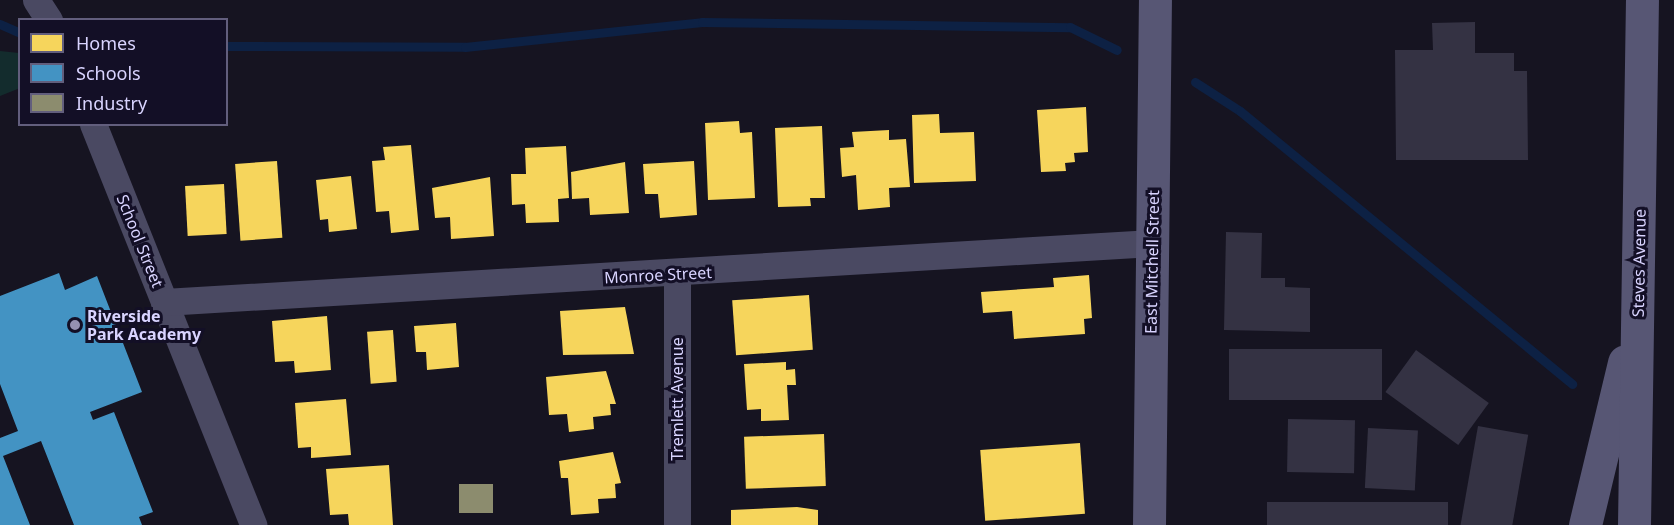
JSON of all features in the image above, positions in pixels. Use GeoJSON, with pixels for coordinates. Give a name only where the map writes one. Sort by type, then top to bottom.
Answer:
{"type":"FeatureCollection","features":[{"type":"Feature","properties":{"kind":"main road","name":"East Mitchell Street"},"geometry":{"type":"LineString","coordinates":[[1149,525],[1155,0]]}},
{"type":"Feature","properties":{"kind":"main road","name":"Steves Avenue"},"geometry":{"type":"LineString","coordinates":[[1634,525],[1642,0]]}},
{"type":"Feature","properties":{"kind":"main road"},"geometry":{"type":"LineString","coordinates":[[1585,525],[1639,298]]}},
{"type":"Feature","properties":{"kind":"street"},"geometry":{"type":"LineString","coordinates":[[36,0],[48,18]]}},
{"type":"Feature","properties":{"kind":"street","name":"School Street"},"geometry":{"type":"LineString","coordinates":[[94,126],[253,525]]}},
{"type":"Feature","properties":{"kind":"street","name":"Monroe Street"},"geometry":{"type":"LineString","coordinates":[[164,302],[677,274],[1152,243]]}},
{"type":"Feature","properties":{"kind":"street","name":"Tremlett Avenue"},"geometry":{"type":"LineString","coordinates":[[677,274],[677,525]]}},
{"type":"Feature","properties":{"kind":"green space"},"geometry":{"type":"Polygon","coordinates":[[[0,51],[18,53],[18,89],[0,96],[0,51]]]}},
{"type":"Feature","properties":{"kind":"building: Homes"},"geometry":{"type":"Polygon","coordinates":[[[1086,107],[1088,152],[1074,153],[1075,162],[1065,163],[1066,171],[1041,172],[1037,110],[1086,107]]]}},
{"type":"Feature","properties":{"kind":"building: Homes"},"geometry":{"type":"Polygon","coordinates":[[[939,114],[940,133],[974,132],[976,181],[914,183],[912,115],[939,114]]]}},
{"type":"Feature","properties":{"kind":"building: Homes"},"geometry":{"type":"Polygon","coordinates":[[[739,121],[740,133],[752,132],[755,198],[708,200],[705,123],[739,121]]]}},
{"type":"Feature","properties":{"kind":"building: Homes"},"geometry":{"type":"Polygon","coordinates":[[[822,126],[825,198],[810,198],[811,206],[778,207],[775,128],[822,126]]]}},
{"type":"Feature","properties":{"kind":"building: Homes"},"geometry":{"type":"Polygon","coordinates":[[[889,130],[889,140],[906,139],[910,187],[889,188],[890,207],[858,210],[856,175],[842,177],[840,148],[854,147],[852,132],[889,130]]]}},
{"type":"Feature","properties":{"kind":"building: Homes"},"geometry":{"type":"Polygon","coordinates":[[[411,145],[419,230],[391,233],[389,211],[376,212],[372,161],[385,160],[383,147],[411,145]]]}},
{"type":"Feature","properties":{"kind":"building: Homes"},"geometry":{"type":"Polygon","coordinates":[[[566,146],[569,198],[558,199],[559,222],[526,223],[525,204],[512,205],[511,174],[526,174],[525,148],[566,146]]]}},
{"type":"Feature","properties":{"kind":"building: Homes"},"geometry":{"type":"Polygon","coordinates":[[[277,161],[282,238],[240,241],[235,164],[277,161]]]}},
{"type":"Feature","properties":{"kind":"building: Homes"},"geometry":{"type":"Polygon","coordinates":[[[694,161],[697,215],[660,218],[658,194],[645,194],[643,164],[694,161]]]}},
{"type":"Feature","properties":{"kind":"building: Homes"},"geometry":{"type":"Polygon","coordinates":[[[625,162],[629,213],[590,215],[589,198],[572,199],[571,172],[625,162]]]}},
{"type":"Feature","properties":{"kind":"building: Homes"},"geometry":{"type":"Polygon","coordinates":[[[351,176],[357,229],[329,232],[328,219],[320,220],[316,180],[351,176]]]}},
{"type":"Feature","properties":{"kind":"building: Homes"},"geometry":{"type":"Polygon","coordinates":[[[490,177],[494,236],[451,239],[450,217],[435,218],[432,188],[490,177]]]}},
{"type":"Feature","properties":{"kind":"building: Homes"},"geometry":{"type":"Polygon","coordinates":[[[224,184],[227,234],[188,236],[185,186],[224,184]]]}},
{"type":"Feature","properties":{"kind":"building: Homes"},"geometry":{"type":"Polygon","coordinates":[[[1089,275],[1092,318],[1084,319],[1085,334],[1014,339],[1012,311],[983,313],[981,292],[1054,287],[1053,278],[1089,275]]]}},
{"type":"Feature","properties":{"kind":"building: Homes"},"geometry":{"type":"Polygon","coordinates":[[[809,295],[813,350],[736,355],[732,300],[809,295]]]}},
{"type":"Feature","properties":{"kind":"building: Homes"},"geometry":{"type":"Polygon","coordinates":[[[625,307],[634,354],[563,355],[560,311],[625,307]]]}},
{"type":"Feature","properties":{"kind":"building: Homes"},"geometry":{"type":"Polygon","coordinates":[[[327,316],[331,370],[295,373],[294,361],[275,362],[272,321],[327,316]]]}},
{"type":"Feature","properties":{"kind":"building: Homes"},"geometry":{"type":"Polygon","coordinates":[[[456,323],[459,367],[427,370],[426,352],[416,352],[414,326],[456,323]]]}},
{"type":"Feature","properties":{"kind":"building: Homes"},"geometry":{"type":"Polygon","coordinates":[[[393,330],[397,382],[371,384],[367,332],[393,330]]]}},
{"type":"Feature","properties":{"kind":"building: Homes"},"geometry":{"type":"Polygon","coordinates":[[[786,362],[786,370],[795,369],[796,385],[787,385],[789,420],[761,421],[761,409],[747,410],[744,364],[786,362]]]}},
{"type":"Feature","properties":{"kind":"building: Homes"},"geometry":{"type":"Polygon","coordinates":[[[606,371],[616,404],[610,404],[611,415],[593,417],[594,429],[569,432],[567,414],[549,415],[546,377],[606,371]]]}},
{"type":"Feature","properties":{"kind":"building: Homes"},"geometry":{"type":"Polygon","coordinates":[[[346,399],[351,455],[311,458],[311,447],[298,448],[295,403],[346,399]]]}},
{"type":"Feature","properties":{"kind":"building: Homes"},"geometry":{"type":"Polygon","coordinates":[[[824,434],[826,486],[746,489],[744,437],[824,434]]]}},
{"type":"Feature","properties":{"kind":"building: Homes"},"geometry":{"type":"Polygon","coordinates":[[[1080,443],[1085,514],[985,521],[980,450],[1080,443]]]}},
{"type":"Feature","properties":{"kind":"building: Homes"},"geometry":{"type":"Polygon","coordinates":[[[613,452],[621,483],[615,484],[616,498],[598,499],[599,513],[571,515],[568,478],[561,478],[559,461],[613,452]]]}},
{"type":"Feature","properties":{"kind":"building: Homes"},"geometry":{"type":"Polygon","coordinates":[[[389,465],[393,525],[349,525],[348,514],[330,515],[326,469],[389,465]]]}},
{"type":"Feature","properties":{"kind":"building: Homes"},"geometry":{"type":"Polygon","coordinates":[[[797,507],[818,510],[818,525],[731,525],[731,510],[797,507]]]}},
{"type":"Feature","properties":{"kind":"building: Schools"},"geometry":{"type":"Polygon","coordinates":[[[59,273],[65,290],[97,276],[142,392],[90,412],[93,420],[114,412],[153,512],[139,517],[142,525],[74,525],[41,441],[3,456],[30,525],[0,525],[0,438],[18,431],[0,384],[0,296],[59,273]]]}},
{"type":"Feature","properties":{"kind":"building: Industry"},"geometry":{"type":"Polygon","coordinates":[[[459,484],[493,484],[493,513],[459,513],[459,484]]]}},
{"type":"Feature","properties":{"kind":"building: Other"},"geometry":{"type":"Polygon","coordinates":[[[1475,22],[1475,53],[1514,53],[1514,71],[1527,71],[1528,160],[1396,160],[1395,50],[1433,50],[1432,23],[1475,22]]]}},
{"type":"Feature","properties":{"kind":"building: Other"},"geometry":{"type":"Polygon","coordinates":[[[1226,232],[1262,233],[1261,278],[1285,278],[1285,287],[1310,288],[1310,332],[1224,330],[1226,232]]]}},
{"type":"Feature","properties":{"kind":"building: Other"},"geometry":{"type":"Polygon","coordinates":[[[1229,349],[1382,349],[1382,400],[1229,400],[1229,349]]]}},
{"type":"Feature","properties":{"kind":"building: Other"},"geometry":{"type":"Polygon","coordinates":[[[1416,350],[1489,403],[1458,445],[1385,392],[1416,350]]]}},
{"type":"Feature","properties":{"kind":"building: Other"},"geometry":{"type":"Polygon","coordinates":[[[1288,419],[1355,420],[1354,473],[1287,472],[1288,419]]]}},
{"type":"Feature","properties":{"kind":"building: Other"},"geometry":{"type":"Polygon","coordinates":[[[1478,426],[1528,435],[1512,525],[1461,525],[1478,426]]]}},
{"type":"Feature","properties":{"kind":"building: Other"},"geometry":{"type":"Polygon","coordinates":[[[1368,428],[1418,431],[1415,491],[1365,488],[1368,428]]]}},
{"type":"Feature","properties":{"kind":"building: Other"},"geometry":{"type":"Polygon","coordinates":[[[1267,502],[1448,502],[1448,525],[1267,525],[1267,502]]]}},
{"type":"Feature","properties":{"kind":"waterway"},"geometry":{"type":"LineString","coordinates":[[228,46],[465,47],[702,22],[1070,27],[1117,50]]}},
{"type":"Feature","properties":{"kind":"waterway"},"geometry":{"type":"LineString","coordinates":[[0,24],[18,32]]}},
{"type":"Feature","properties":{"kind":"waterway"},"geometry":{"type":"LineString","coordinates":[[1195,82],[1240,111],[1572,384]]}},
{"type":"Feature","properties":{"kind":"place","name":"Riverside Park Academy"},"geometry":{"type":"Point","coordinates":[75,325]}}]}
